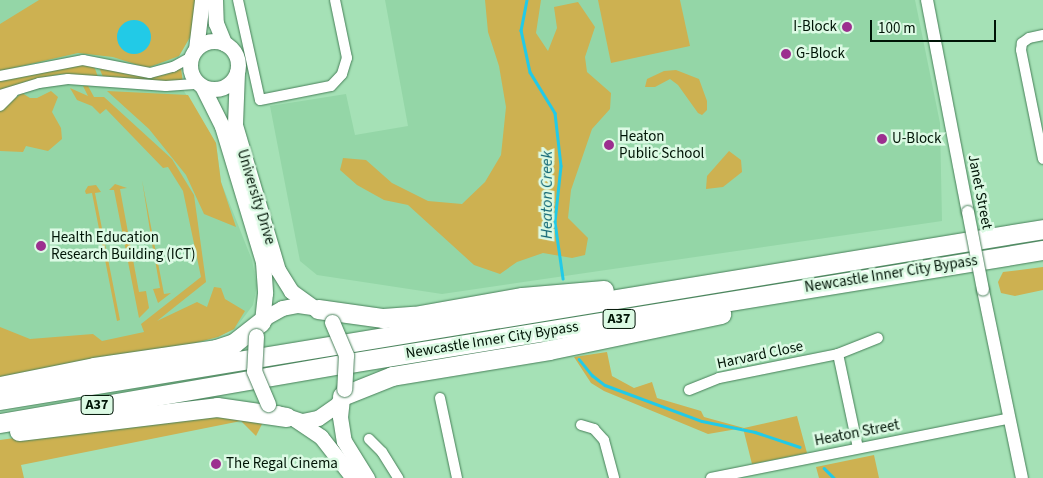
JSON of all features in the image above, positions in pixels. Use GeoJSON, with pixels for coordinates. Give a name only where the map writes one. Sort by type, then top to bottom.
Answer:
{"type":"FeatureCollection","features":[{"type":"Feature","properties":{"kind":"highway","name":"Newcastle Inner City Bypass"},"geometry":{"type":"LineString","coordinates":[[0,400],[1043,229]]}},
{"type":"Feature","properties":{"kind":"highway","name":"Newcastle Inner City Bypass"},"geometry":{"type":"LineString","coordinates":[[0,423],[1043,250]]}},
{"type":"Feature","properties":{"kind":"highway"},"geometry":{"type":"LineString","coordinates":[[321,313],[383,318],[414,316],[522,297],[718,276],[764,276]]}},
{"type":"Feature","properties":{"kind":"highway"},"geometry":{"type":"LineString","coordinates":[[342,394],[392,376],[628,335],[795,299],[838,283]]}},
{"type":"Feature","properties":{"kind":"highway"},"geometry":{"type":"LineString","coordinates":[[0,386],[94,367],[216,349],[234,343],[260,326]]}},
{"type":"Feature","properties":{"kind":"highway"},"geometry":{"type":"LineString","coordinates":[[0,434],[217,407],[291,419]]}},
{"type":"Feature","properties":{"kind":"main road"},"geometry":{"type":"LineString","coordinates":[[202,0],[190,72],[200,86],[224,88],[237,72],[236,56],[224,43],[214,16],[215,0]]}},
{"type":"Feature","properties":{"kind":"main road"},"geometry":{"type":"LineString","coordinates":[[193,53],[207,42],[224,43]]}},
{"type":"Feature","properties":{"kind":"main road","name":"University Drive"},"geometry":{"type":"LineString","coordinates":[[237,72],[235,125],[278,270],[291,291],[321,313]]}},
{"type":"Feature","properties":{"kind":"main road","name":"University Drive"},"geometry":{"type":"LineString","coordinates":[[200,86],[224,133],[262,262],[265,293],[260,326]]}},
{"type":"Feature","properties":{"kind":"main road"},"geometry":{"type":"LineString","coordinates":[[353,478],[320,437],[268,404],[254,371],[260,326],[282,308],[298,305],[321,313],[346,355],[340,417],[344,442],[367,478]]}},
{"type":"Feature","properties":{"kind":"main road"},"geometry":{"type":"LineString","coordinates":[[291,419],[318,418],[342,394]]}},
{"type":"Feature","properties":{"kind":"street"},"geometry":{"type":"LineString","coordinates":[[238,0],[260,100],[331,86],[342,74],[347,58],[335,0]]}},
{"type":"Feature","properties":{"kind":"street","name":"Janet Street"},"geometry":{"type":"LineString","coordinates":[[927,0],[983,290],[1022,478]]}},
{"type":"Feature","properties":{"kind":"street"},"geometry":{"type":"LineString","coordinates":[[1043,35],[1022,43],[1021,50],[1043,159]]}},
{"type":"Feature","properties":{"kind":"street"},"geometry":{"type":"LineString","coordinates":[[0,76],[83,60],[150,73],[173,67],[193,53]]}},
{"type":"Feature","properties":{"kind":"street"},"geometry":{"type":"LineString","coordinates":[[0,95],[20,88],[68,79],[152,85],[200,86]]}},
{"type":"Feature","properties":{"kind":"street"},"geometry":{"type":"LineString","coordinates":[[0,106],[20,88]]}},
{"type":"Feature","properties":{"kind":"street","name":"Harvard Close"},"geometry":{"type":"LineString","coordinates":[[689,390],[719,378],[838,354],[878,338]]}},
{"type":"Feature","properties":{"kind":"street"},"geometry":{"type":"LineString","coordinates":[[838,354],[858,448]]}},
{"type":"Feature","properties":{"kind":"street"},"geometry":{"type":"LineString","coordinates":[[440,398],[457,478]]}},
{"type":"Feature","properties":{"kind":"street","name":"Heaton Street"},"geometry":{"type":"LineString","coordinates":[[711,478],[1010,418]]}},
{"type":"Feature","properties":{"kind":"street"},"geometry":{"type":"LineString","coordinates":[[581,424],[594,429],[604,440],[614,478]]}},
{"type":"Feature","properties":{"kind":"street"},"geometry":{"type":"LineString","coordinates":[[369,440],[382,452],[398,478]]}},
{"type":"Feature","properties":{"kind":"shaded area"},"geometry":{"type":"Polygon","coordinates":[[[0,0],[197,0],[193,32],[179,56],[176,69],[179,83],[216,143],[221,182],[252,260],[257,286],[253,305],[235,329],[219,336],[0,378],[0,0]]]}},
{"type":"Feature","properties":{"kind":"shaded area"},"geometry":{"type":"Polygon","coordinates":[[[39,0],[197,0],[193,32],[179,56],[147,68],[113,57],[78,53],[0,71],[0,24],[39,0]]]}},
{"type":"Feature","properties":{"kind":"shaded area","name":"Heaton Public School"},"geometry":{"type":"Polygon","coordinates":[[[385,0],[915,0],[940,123],[942,221],[442,294],[317,275],[300,261],[270,106],[346,94],[355,135],[408,126],[385,0]]]}},
{"type":"Feature","properties":{"kind":"shaded area"},"geometry":{"type":"Polygon","coordinates":[[[485,0],[541,0],[536,33],[548,51],[557,28],[554,7],[578,2],[595,27],[585,57],[587,72],[611,93],[610,109],[592,129],[571,190],[568,218],[588,238],[585,255],[572,258],[543,253],[517,262],[500,274],[474,265],[408,205],[384,200],[357,185],[340,170],[343,158],[366,160],[392,183],[428,201],[462,204],[485,182],[501,155],[506,107],[499,66],[488,32],[485,0]]]}},
{"type":"Feature","properties":{"kind":"shaded area"},"geometry":{"type":"Polygon","coordinates":[[[598,0],[680,0],[690,46],[611,63],[598,0]]]}},
{"type":"Feature","properties":{"kind":"shaded area"},"geometry":{"type":"Polygon","coordinates":[[[78,64],[94,66],[98,77],[61,74],[25,82],[0,93],[0,79],[78,64]]]}},
{"type":"Feature","properties":{"kind":"shaded area"},"geometry":{"type":"Polygon","coordinates":[[[98,65],[145,77],[167,74],[181,68],[183,83],[103,77],[98,65]]]}},
{"type":"Feature","properties":{"kind":"shaded area"},"geometry":{"type":"Polygon","coordinates":[[[676,70],[699,79],[707,101],[707,110],[702,115],[698,113],[678,85],[670,79],[655,87],[645,87],[647,79],[664,71],[676,70]]]}},
{"type":"Feature","properties":{"kind":"shaded area"},"geometry":{"type":"Polygon","coordinates":[[[83,86],[88,86],[94,97],[104,97],[172,159],[194,195],[206,282],[157,321],[197,302],[207,307],[214,287],[221,288],[225,299],[245,311],[234,329],[218,337],[184,346],[0,379],[0,327],[30,339],[93,334],[102,341],[144,332],[141,324],[201,277],[183,191],[168,167],[163,168],[106,109],[100,114],[92,106],[77,100],[70,88],[88,96],[83,86]]]}},
{"type":"Feature","properties":{"kind":"shaded area"},"geometry":{"type":"Polygon","coordinates":[[[51,91],[58,97],[52,112],[61,128],[62,139],[48,151],[26,146],[23,152],[0,151],[0,110],[22,93],[30,98],[37,98],[51,91]]]}},
{"type":"Feature","properties":{"kind":"shaded area"},"geometry":{"type":"Polygon","coordinates":[[[107,91],[188,95],[216,143],[221,182],[236,227],[204,214],[186,175],[149,129],[107,91]]]}},
{"type":"Feature","properties":{"kind":"shaded area"},"geometry":{"type":"Polygon","coordinates":[[[729,151],[741,160],[742,172],[723,187],[706,189],[707,176],[729,151]]]}},
{"type":"Feature","properties":{"kind":"shaded area"},"geometry":{"type":"Polygon","coordinates":[[[142,180],[164,294],[171,293],[158,303],[153,289],[160,288],[155,260],[148,261],[147,258],[154,256],[142,180]]]}},
{"type":"Feature","properties":{"kind":"shaded area"},"geometry":{"type":"Polygon","coordinates":[[[115,184],[127,188],[120,189],[139,292],[146,291],[149,308],[139,318],[114,190],[109,190],[115,184]]]}},
{"type":"Feature","properties":{"kind":"shaded area"},"geometry":{"type":"Polygon","coordinates":[[[96,185],[101,192],[95,193],[120,320],[117,321],[92,193],[86,194],[85,191],[88,186],[96,185]]]}},
{"type":"Feature","properties":{"kind":"shaded area"},"geometry":{"type":"Polygon","coordinates":[[[1043,267],[1043,290],[1015,296],[1001,293],[998,282],[1003,272],[1043,267]]]}},
{"type":"Feature","properties":{"kind":"shaded area"},"geometry":{"type":"Polygon","coordinates":[[[607,352],[612,376],[634,388],[652,382],[657,398],[701,411],[704,417],[744,428],[797,416],[807,453],[752,464],[743,428],[708,434],[604,391],[591,383],[574,357],[607,352]]]}},
{"type":"Feature","properties":{"kind":"shaded area"},"geometry":{"type":"Polygon","coordinates":[[[201,412],[264,420],[256,436],[241,421],[21,465],[24,478],[0,478],[0,440],[201,412]]]}},
{"type":"Feature","properties":{"kind":"shaded area"},"geometry":{"type":"Polygon","coordinates":[[[874,455],[879,478],[819,478],[816,467],[874,455]]]}},
{"type":"Feature","properties":{"kind":"water"},"geometry":{"type":"Polygon","coordinates":[[[134,20],[146,25],[151,37],[146,49],[134,54],[122,49],[117,37],[122,25],[134,20]]]}},
{"type":"Feature","properties":{"kind":"waterway","name":"Heaton Creek"},"geometry":{"type":"LineString","coordinates":[[527,0],[521,30],[530,72],[555,113],[561,166],[555,222],[563,278]]}},
{"type":"Feature","properties":{"kind":"waterway","name":"Heaton Creek"},"geometry":{"type":"LineString","coordinates":[[579,359],[592,375],[605,385],[702,421],[755,432],[800,447]]}},
{"type":"Feature","properties":{"kind":"waterway","name":"Heaton Creek"},"geometry":{"type":"LineString","coordinates":[[824,468],[834,478]]}},
{"type":"Feature","properties":{"kind":"place","name":"I-Block"},"geometry":{"type":"Point","coordinates":[847,27]}},
{"type":"Feature","properties":{"kind":"place","name":"G-Block"},"geometry":{"type":"Point","coordinates":[786,54]}},
{"type":"Feature","properties":{"kind":"place","name":"U-Block"},"geometry":{"type":"Point","coordinates":[882,139]}},
{"type":"Feature","properties":{"kind":"place","name":"Heaton Public School"},"geometry":{"type":"Point","coordinates":[609,145]}},
{"type":"Feature","properties":{"kind":"place","name":"Health Education Research Building (ICT)"},"geometry":{"type":"Point","coordinates":[41,246]}},
{"type":"Feature","properties":{"kind":"place","name":"The Regal Cinema"},"geometry":{"type":"Point","coordinates":[216,464]}}]}
